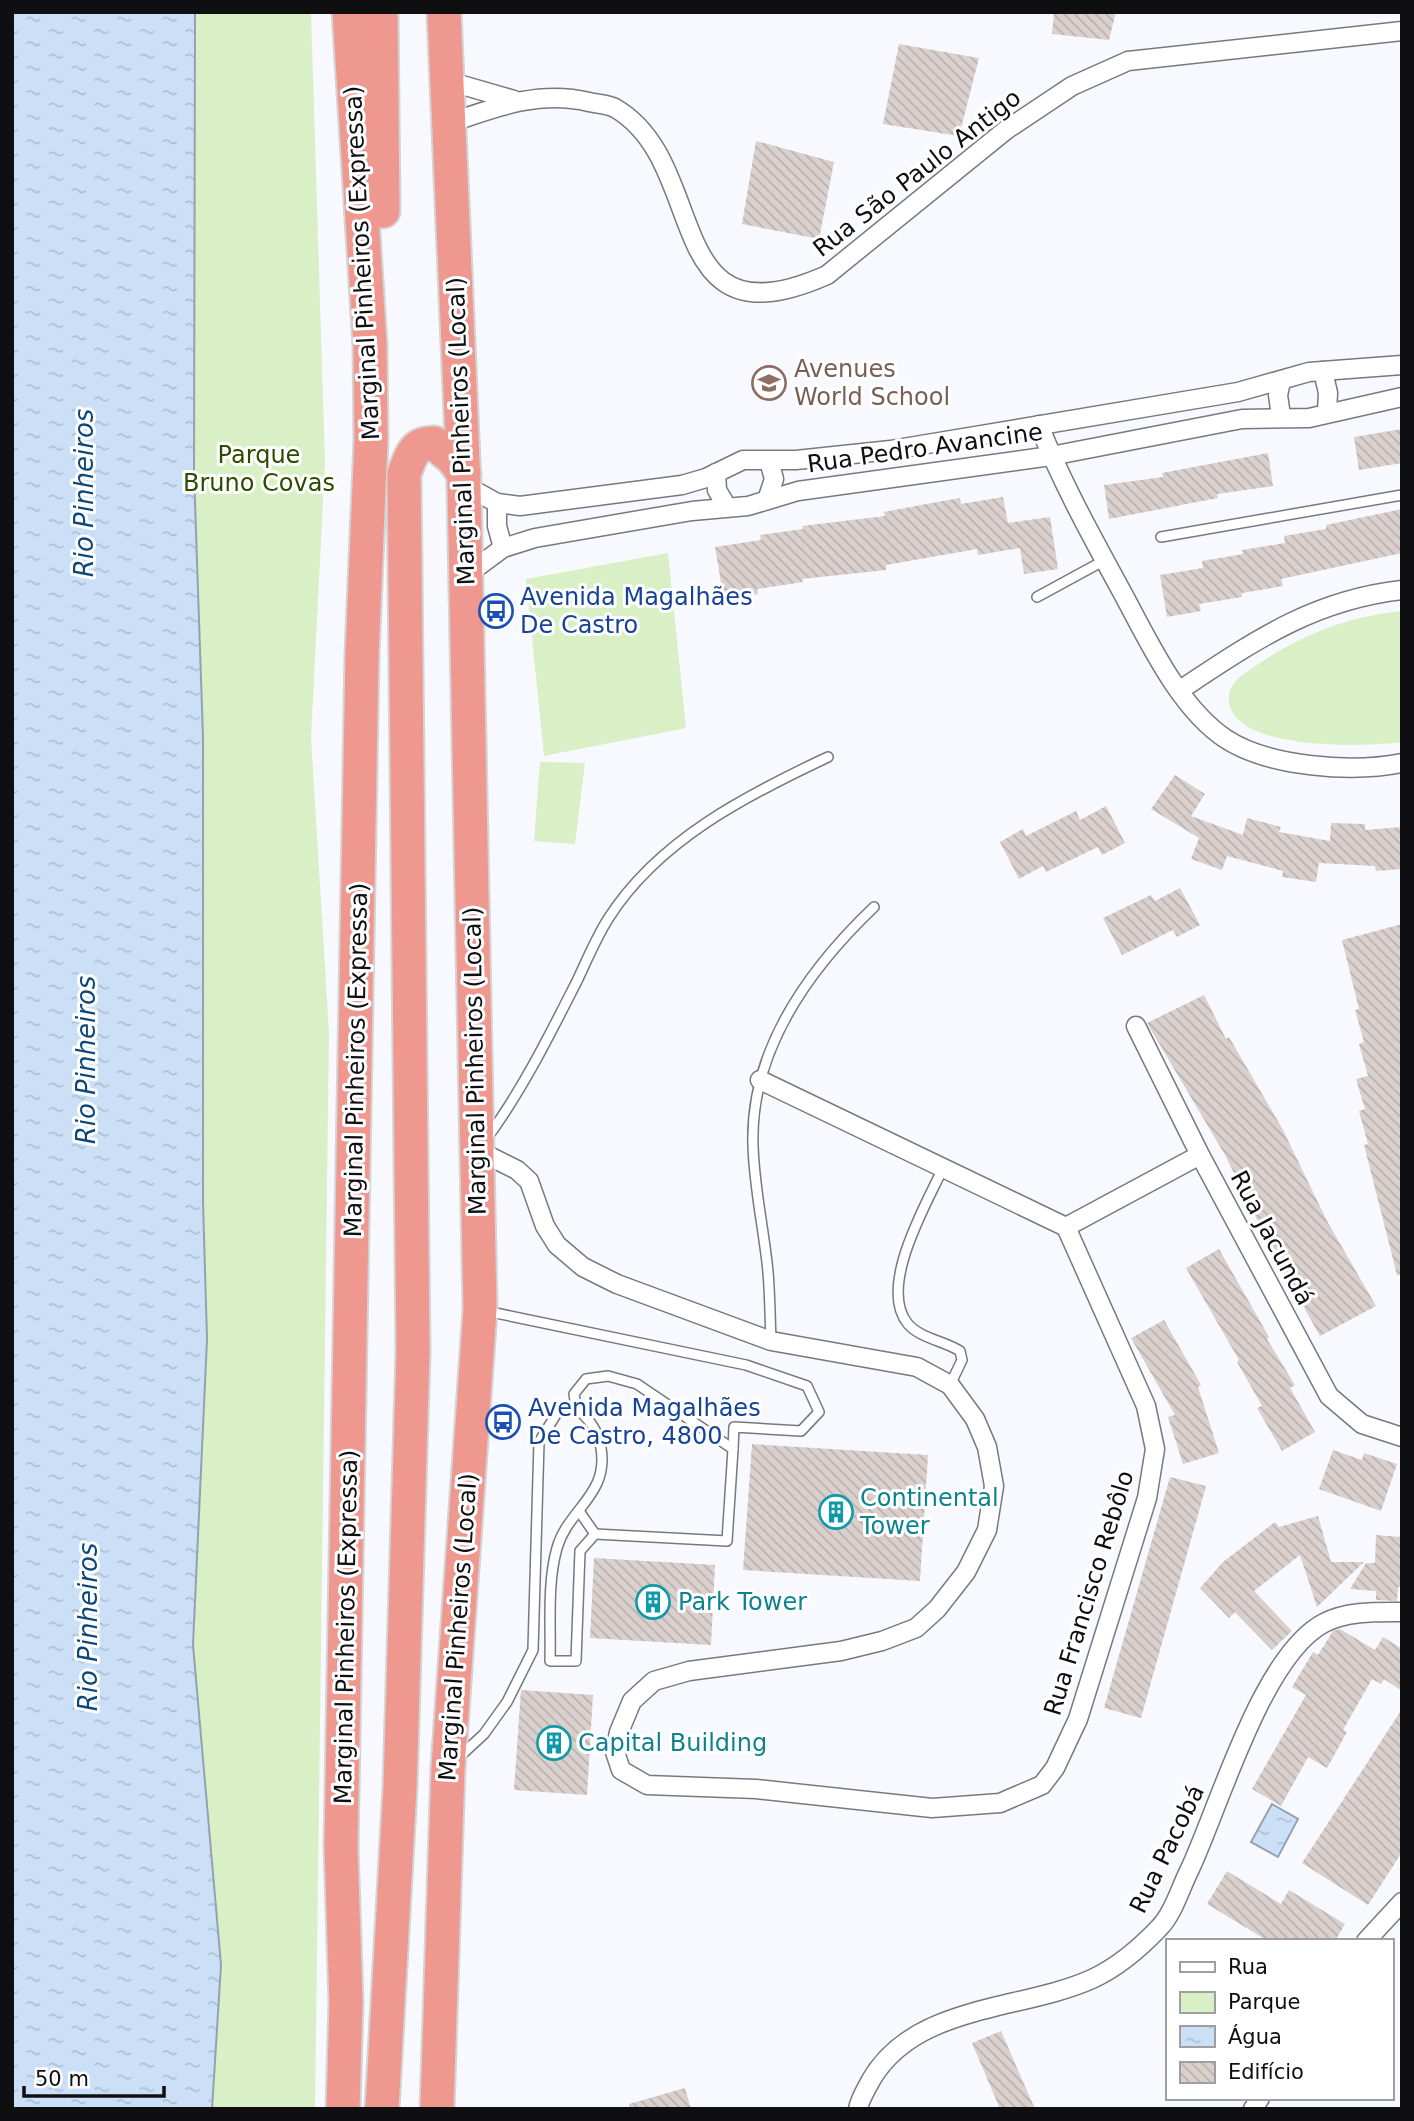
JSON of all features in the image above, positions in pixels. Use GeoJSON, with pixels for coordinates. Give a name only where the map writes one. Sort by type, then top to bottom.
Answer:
{"type":"FeatureCollection","features":[{"type":"Feature","properties":{"kind":"highway","name":"Marginal Pinheiros (Expressa)"},"geometry":{"type":"LineString","coordinates":[[344,2109],[346,2002],[341,1847],[362,654],[371,440],[370,345],[349,12]]}},
{"type":"Feature","properties":{"kind":"highway"},"geometry":{"type":"LineString","coordinates":[[370,345],[379,285],[383,212],[381,12]]}},
{"type":"Feature","properties":{"kind":"highway","name":"Marginal Pinheiros (Local)"},"geometry":{"type":"LineString","coordinates":[[437,2109],[448,1768],[480,1310],[464,480],[448,81],[441,18]]}},
{"type":"Feature","properties":{"kind":"highway"},"geometry":{"type":"LineString","coordinates":[[382,2109],[400,1787],[412,1352],[404,474],[413,451],[422,443],[434,443],[442,448],[464,480]]}},
{"type":"Feature","properties":{"kind":"street","name":"Rua São Paulo Antigo"},"geometry":{"type":"LineString","coordinates":[[514,100],[564,97],[613,107],[644,132],[666,171],[705,264],[716,277],[733,286],[751,293],[770,295],[797,289],[827,275],[1006,130],[1072,86],[1128,61],[1402,31]]}},
{"type":"Feature","properties":{"kind":"street"},"geometry":{"type":"LineString","coordinates":[[448,81],[514,100]]}},
{"type":"Feature","properties":{"kind":"street"},"geometry":{"type":"LineString","coordinates":[[450,123],[514,100]]}},
{"type":"Feature","properties":{"kind":"street","name":"Rua Pedro Avancine"},"geometry":{"type":"LineString","coordinates":[[464,480],[497,503],[520,506],[682,485],[743,460],[769,461],[891,450],[1238,392],[1324,371],[1344,372],[1402,365]]}},
{"type":"Feature","properties":{"kind":"street"},"geometry":{"type":"LineString","coordinates":[[1324,371],[1328,393],[1327,411]]}},
{"type":"Feature","properties":{"kind":"street"},"geometry":{"type":"LineString","coordinates":[[1281,380],[1278,395],[1281,416]]}},
{"type":"Feature","properties":{"kind":"street","name":"Rua Pedro Avancine"},"geometry":{"type":"LineString","coordinates":[[465,576],[503,548],[559,533],[748,506],[798,491],[1051,456],[1242,418],[1309,418],[1327,411],[1402,397]]}},
{"type":"Feature","properties":{"kind":"street"},"geometry":{"type":"LineString","coordinates":[[1039,425],[1051,456],[1105,560],[1180,690],[1211,727],[1245,749],[1321,766],[1402,763]]}},
{"type":"Feature","properties":{"kind":"street"},"geometry":{"type":"LineString","coordinates":[[767,500],[774,479],[769,461]]}},
{"type":"Feature","properties":{"kind":"street"},"geometry":{"type":"LineString","coordinates":[[716,473],[717,490],[727,507]]}},
{"type":"Feature","properties":{"kind":"street"},"geometry":{"type":"LineString","coordinates":[[497,503],[497,526],[503,548]]}},
{"type":"Feature","properties":{"kind":"street"},"geometry":{"type":"LineString","coordinates":[[1180,690],[1297,617],[1328,605],[1402,590]]}},
{"type":"Feature","properties":{"kind":"street","name":"Rua Jacundá"},"geometry":{"type":"LineString","coordinates":[[1136,1026],[1200,1155],[1329,1396],[1362,1424],[1402,1437]]}},
{"type":"Feature","properties":{"kind":"street"},"geometry":{"type":"LineString","coordinates":[[760,1080],[944,1166],[1066,1227],[1200,1155]]}},
{"type":"Feature","properties":{"kind":"street"},"geometry":{"type":"LineString","coordinates":[[477,1150],[517,1170],[529,1181],[545,1226],[558,1245],[583,1267],[617,1284],[771,1341],[917,1367],[950,1385]]}},
{"type":"Feature","properties":{"kind":"street","name":"Rua Francisco Rebôlo"},"geometry":{"type":"LineString","coordinates":[[950,1385],[975,1419],[983,1438],[994,1486],[987,1530],[965,1572],[916,1628],[882,1641],[841,1651],[689,1671],[654,1681],[632,1701],[618,1732],[615,1752],[621,1770],[648,1785],[756,1789],[932,1808],[1000,1803],[1042,1785],[1055,1768],[1086,1693],[1147,1498],[1155,1449],[1146,1406],[1066,1227]]}},
{"type":"Feature","properties":{"kind":"street","name":"Rua Pacobá"},"geometry":{"type":"LineString","coordinates":[[858,2109],[860,2100],[879,2068],[909,2039],[939,2025],[1037,1999],[1093,1979],[1129,1956],[1163,1925],[1233,1766],[1287,1655],[1324,1623],[1352,1614],[1402,1612]]}},
{"type":"Feature","properties":{"kind":"street"},"geometry":{"type":"LineString","coordinates":[[1368,1939],[1402,1902]]}},
{"type":"Feature","properties":{"kind":"lane"},"geometry":{"type":"LineString","coordinates":[[1161,537],[1402,495]]}},
{"type":"Feature","properties":{"kind":"lane"},"geometry":{"type":"LineString","coordinates":[[1037,597],[1105,560]]}},
{"type":"Feature","properties":{"kind":"lane"},"geometry":{"type":"LineString","coordinates":[[477,1150],[500,1120],[543,1048],[608,918],[637,884],[668,852],[703,824],[828,757]]}},
{"type":"Feature","properties":{"kind":"lane"},"geometry":{"type":"LineString","coordinates":[[771,1341],[768,1273],[752,1144],[753,1114],[760,1080],[776,1036],[806,982],[842,937],[874,907]]}},
{"type":"Feature","properties":{"kind":"lane"},"geometry":{"type":"LineString","coordinates":[[944,1166],[902,1261],[897,1288],[899,1307],[908,1325],[960,1351],[962,1360],[950,1385]]}},
{"type":"Feature","properties":{"kind":"lane"},"geometry":{"type":"LineString","coordinates":[[480,1310],[746,1365],[807,1386],[819,1412],[801,1431],[734,1427],[727,1541],[595,1534]]}},
{"type":"Feature","properties":{"kind":"lane"},"geometry":{"type":"LineString","coordinates":[[595,1534],[580,1551],[576,1661],[550,1661],[557,1546],[596,1488],[604,1466],[600,1441],[591,1421],[576,1408],[574,1394],[586,1379],[608,1376],[637,1384],[733,1449]]}},
{"type":"Feature","properties":{"kind":"lane"},"geometry":{"type":"LineString","coordinates":[[448,1768],[484,1734],[507,1702],[533,1650],[539,1442],[557,1413],[576,1408]]}},
{"type":"Feature","properties":{"kind":"lane"},"geometry":{"type":"LineString","coordinates":[[579,1511],[595,1534]]}},
{"type":"Feature","properties":{"kind":"green space","name":"Parque Bruno Covas"},"geometry":{"type":"Polygon","coordinates":[[[195,12],[311,12],[325,463],[311,737],[329,1033],[315,2109],[212,2109],[221,1965],[193,1645],[207,1339],[203,1202],[203,737],[194,473],[195,12]]]}},
{"type":"Feature","properties":{"kind":"green space"},"geometry":{"type":"Polygon","coordinates":[[[668,553],[686,728],[544,756],[526,579],[668,553]]]}},
{"type":"Feature","properties":{"kind":"green space"},"geometry":{"type":"Polygon","coordinates":[[[1402,611],[1402,742],[1359,745],[1299,742],[1271,736],[1248,727],[1233,713],[1229,694],[1232,685],[1271,656],[1324,629],[1362,618],[1402,611]]]}},
{"type":"Feature","properties":{"kind":"green space"},"geometry":{"type":"Polygon","coordinates":[[[540,762],[585,763],[575,844],[534,841],[540,762]]]}},
{"type":"Feature","properties":{"kind":"water","name":"Rio Pinheiros"},"geometry":{"type":"Polygon","coordinates":[[[12,12],[195,12],[194,473],[203,737],[203,1202],[207,1339],[193,1645],[221,1965],[212,2109],[12,2109],[12,12]]]}},
{"type":"Feature","properties":{"kind":"water"},"geometry":{"type":"Polygon","coordinates":[[[1272,1804],[1298,1819],[1278,1857],[1251,1842],[1272,1804]]]}},
{"type":"Feature","properties":{"kind":"building"},"geometry":{"type":"Polygon","coordinates":[[[1054,12],[1116,12],[1109,40],[1052,34],[1054,12]]]}},
{"type":"Feature","properties":{"kind":"building"},"geometry":{"type":"Polygon","coordinates":[[[899,44],[979,58],[959,136],[883,124],[899,44]]]}},
{"type":"Feature","properties":{"kind":"building"},"geometry":{"type":"Polygon","coordinates":[[[756,141],[834,162],[819,239],[742,224],[756,141]]]}},
{"type":"Feature","properties":{"kind":"building"},"geometry":{"type":"Polygon","coordinates":[[[1402,429],[1402,463],[1359,470],[1354,437],[1402,429]]]}},
{"type":"Feature","properties":{"kind":"building"},"geometry":{"type":"Polygon","coordinates":[[[1268,453],[1273,486],[1217,494],[1218,498],[1109,519],[1104,485],[1163,477],[1162,473],[1268,453]]]}},
{"type":"Feature","properties":{"kind":"building"},"geometry":{"type":"Polygon","coordinates":[[[1003,497],[1008,523],[1050,517],[1058,569],[1024,574],[1020,548],[978,555],[977,549],[886,565],[886,570],[802,579],[803,582],[757,589],[758,594],[724,600],[715,547],[761,540],[760,535],[803,529],[802,526],[885,516],[884,512],[960,498],[961,504],[1003,497]]]}},
{"type":"Feature","properties":{"kind":"building"},"geometry":{"type":"Polygon","coordinates":[[[1402,509],[1402,553],[1281,579],[1283,586],[1242,593],[1242,597],[1199,604],[1201,611],[1167,617],[1160,575],[1203,568],[1202,561],[1243,554],[1242,550],[1285,543],[1284,536],[1326,529],[1326,525],[1402,509]]]}},
{"type":"Feature","properties":{"kind":"building"},"geometry":{"type":"Polygon","coordinates":[[[1175,775],[1205,794],[1191,816],[1243,835],[1247,818],[1281,827],[1279,832],[1330,841],[1331,823],[1365,824],[1365,830],[1402,827],[1402,869],[1376,871],[1375,866],[1319,863],[1316,882],[1282,877],[1283,871],[1227,856],[1222,870],[1191,859],[1199,838],[1151,809],[1175,775]]]}},
{"type":"Feature","properties":{"kind":"building"},"geometry":{"type":"Polygon","coordinates":[[[1106,806],[1125,843],[1102,855],[1098,847],[1046,872],[1043,866],[1019,879],[1000,842],[1023,829],[1026,836],[1076,811],[1080,820],[1106,806]]]}},
{"type":"Feature","properties":{"kind":"building"},"geometry":{"type":"Polygon","coordinates":[[[1180,888],[1200,925],[1177,937],[1173,930],[1122,955],[1103,918],[1151,895],[1155,901],[1180,888]]]}},
{"type":"Feature","properties":{"kind":"building"},"geometry":{"type":"Polygon","coordinates":[[[1402,924],[1402,1274],[1397,1275],[1364,1145],[1368,1144],[1359,1111],[1365,1109],[1356,1079],[1368,1076],[1359,1044],[1364,1042],[1355,1010],[1359,1009],[1342,940],[1402,924]]]}},
{"type":"Feature","properties":{"kind":"building"},"geometry":{"type":"Polygon","coordinates":[[[1204,995],[1226,1039],[1229,1037],[1283,1130],[1327,1221],[1376,1306],[1320,1336],[1274,1254],[1225,1155],[1147,1023],[1204,995]]]}},
{"type":"Feature","properties":{"kind":"building"},"geometry":{"type":"Polygon","coordinates":[[[1219,1249],[1295,1385],[1290,1388],[1315,1432],[1282,1451],[1257,1408],[1262,1406],[1237,1362],[1239,1360],[1186,1268],[1219,1249]]]}},
{"type":"Feature","properties":{"kind":"building"},"geometry":{"type":"Polygon","coordinates":[[[1164,1320],[1201,1385],[1198,1387],[1219,1453],[1183,1464],[1168,1417],[1175,1415],[1131,1338],[1164,1320]]]}},
{"type":"Feature","properties":{"kind":"building","name":"Continental Tower"},"geometry":{"type":"Polygon","coordinates":[[[752,1444],[928,1455],[920,1581],[743,1570],[752,1444]]]}},
{"type":"Feature","properties":{"kind":"building"},"geometry":{"type":"Polygon","coordinates":[[[1333,1450],[1362,1460],[1364,1453],[1397,1464],[1381,1511],[1319,1489],[1333,1450]]]}},
{"type":"Feature","properties":{"kind":"building"},"geometry":{"type":"Polygon","coordinates":[[[1170,1477],[1206,1486],[1141,1718],[1104,1708],[1170,1477]]]}},
{"type":"Feature","properties":{"kind":"building"},"geometry":{"type":"Polygon","coordinates":[[[1318,1516],[1331,1562],[1364,1562],[1317,1607],[1300,1555],[1254,1591],[1292,1631],[1272,1650],[1235,1612],[1229,1618],[1200,1588],[1223,1562],[1275,1522],[1279,1527],[1318,1516]]]}},
{"type":"Feature","properties":{"kind":"building"},"geometry":{"type":"Polygon","coordinates":[[[1376,1535],[1402,1537],[1402,1587],[1398,1587],[1397,1601],[1376,1600],[1376,1591],[1350,1589],[1366,1563],[1375,1563],[1376,1535]]]}},
{"type":"Feature","properties":{"kind":"building","name":"Park Tower"},"geometry":{"type":"Polygon","coordinates":[[[594,1558],[715,1565],[711,1645],[590,1638],[594,1558]]]}},
{"type":"Feature","properties":{"kind":"building"},"geometry":{"type":"Polygon","coordinates":[[[1340,1629],[1375,1650],[1383,1637],[1402,1649],[1402,1691],[1384,1679],[1381,1684],[1372,1679],[1343,1730],[1347,1732],[1327,1768],[1308,1757],[1281,1806],[1252,1789],[1306,1695],[1292,1687],[1313,1652],[1318,1655],[1333,1631],[1340,1629]]]}},
{"type":"Feature","properties":{"kind":"building","name":"Capital Building"},"geometry":{"type":"Polygon","coordinates":[[[521,1690],[593,1695],[587,1795],[514,1790],[521,1690]]]}},
{"type":"Feature","properties":{"kind":"building"},"geometry":{"type":"Polygon","coordinates":[[[1402,1709],[1402,1852],[1368,1905],[1302,1863],[1402,1709]]]}},
{"type":"Feature","properties":{"kind":"building"},"geometry":{"type":"Polygon","coordinates":[[[1227,1871],[1281,1904],[1289,1890],[1345,1924],[1336,1939],[1265,1939],[1207,1904],[1227,1871]]]}},
{"type":"Feature","properties":{"kind":"building"},"geometry":{"type":"Polygon","coordinates":[[[1001,2031],[1035,2109],[1000,2109],[972,2043],[1001,2031]]]}},
{"type":"Feature","properties":{"kind":"building"},"geometry":{"type":"Polygon","coordinates":[[[685,2088],[691,2109],[629,2109],[629,2104],[685,2088]]]}},
{"type":"Feature","properties":{"kind":"place","name":"Avenues World School"},"geometry":{"type":"Point","coordinates":[769,383]}},
{"type":"Feature","properties":{"kind":"place","name":"Avenida Magalhães De Castro"},"geometry":{"type":"Point","coordinates":[496,611]}},
{"type":"Feature","properties":{"kind":"place","name":"Avenida Magalhães De Castro, 4800"},"geometry":{"type":"Point","coordinates":[503,1422]}},
{"type":"Feature","properties":{"kind":"place","name":"Continental Tower"},"geometry":{"type":"Point","coordinates":[836,1512]}},
{"type":"Feature","properties":{"kind":"place","name":"Park Tower"},"geometry":{"type":"Point","coordinates":[653,1602]}},
{"type":"Feature","properties":{"kind":"place","name":"Capital Building"},"geometry":{"type":"Point","coordinates":[554,1743]}}]}
